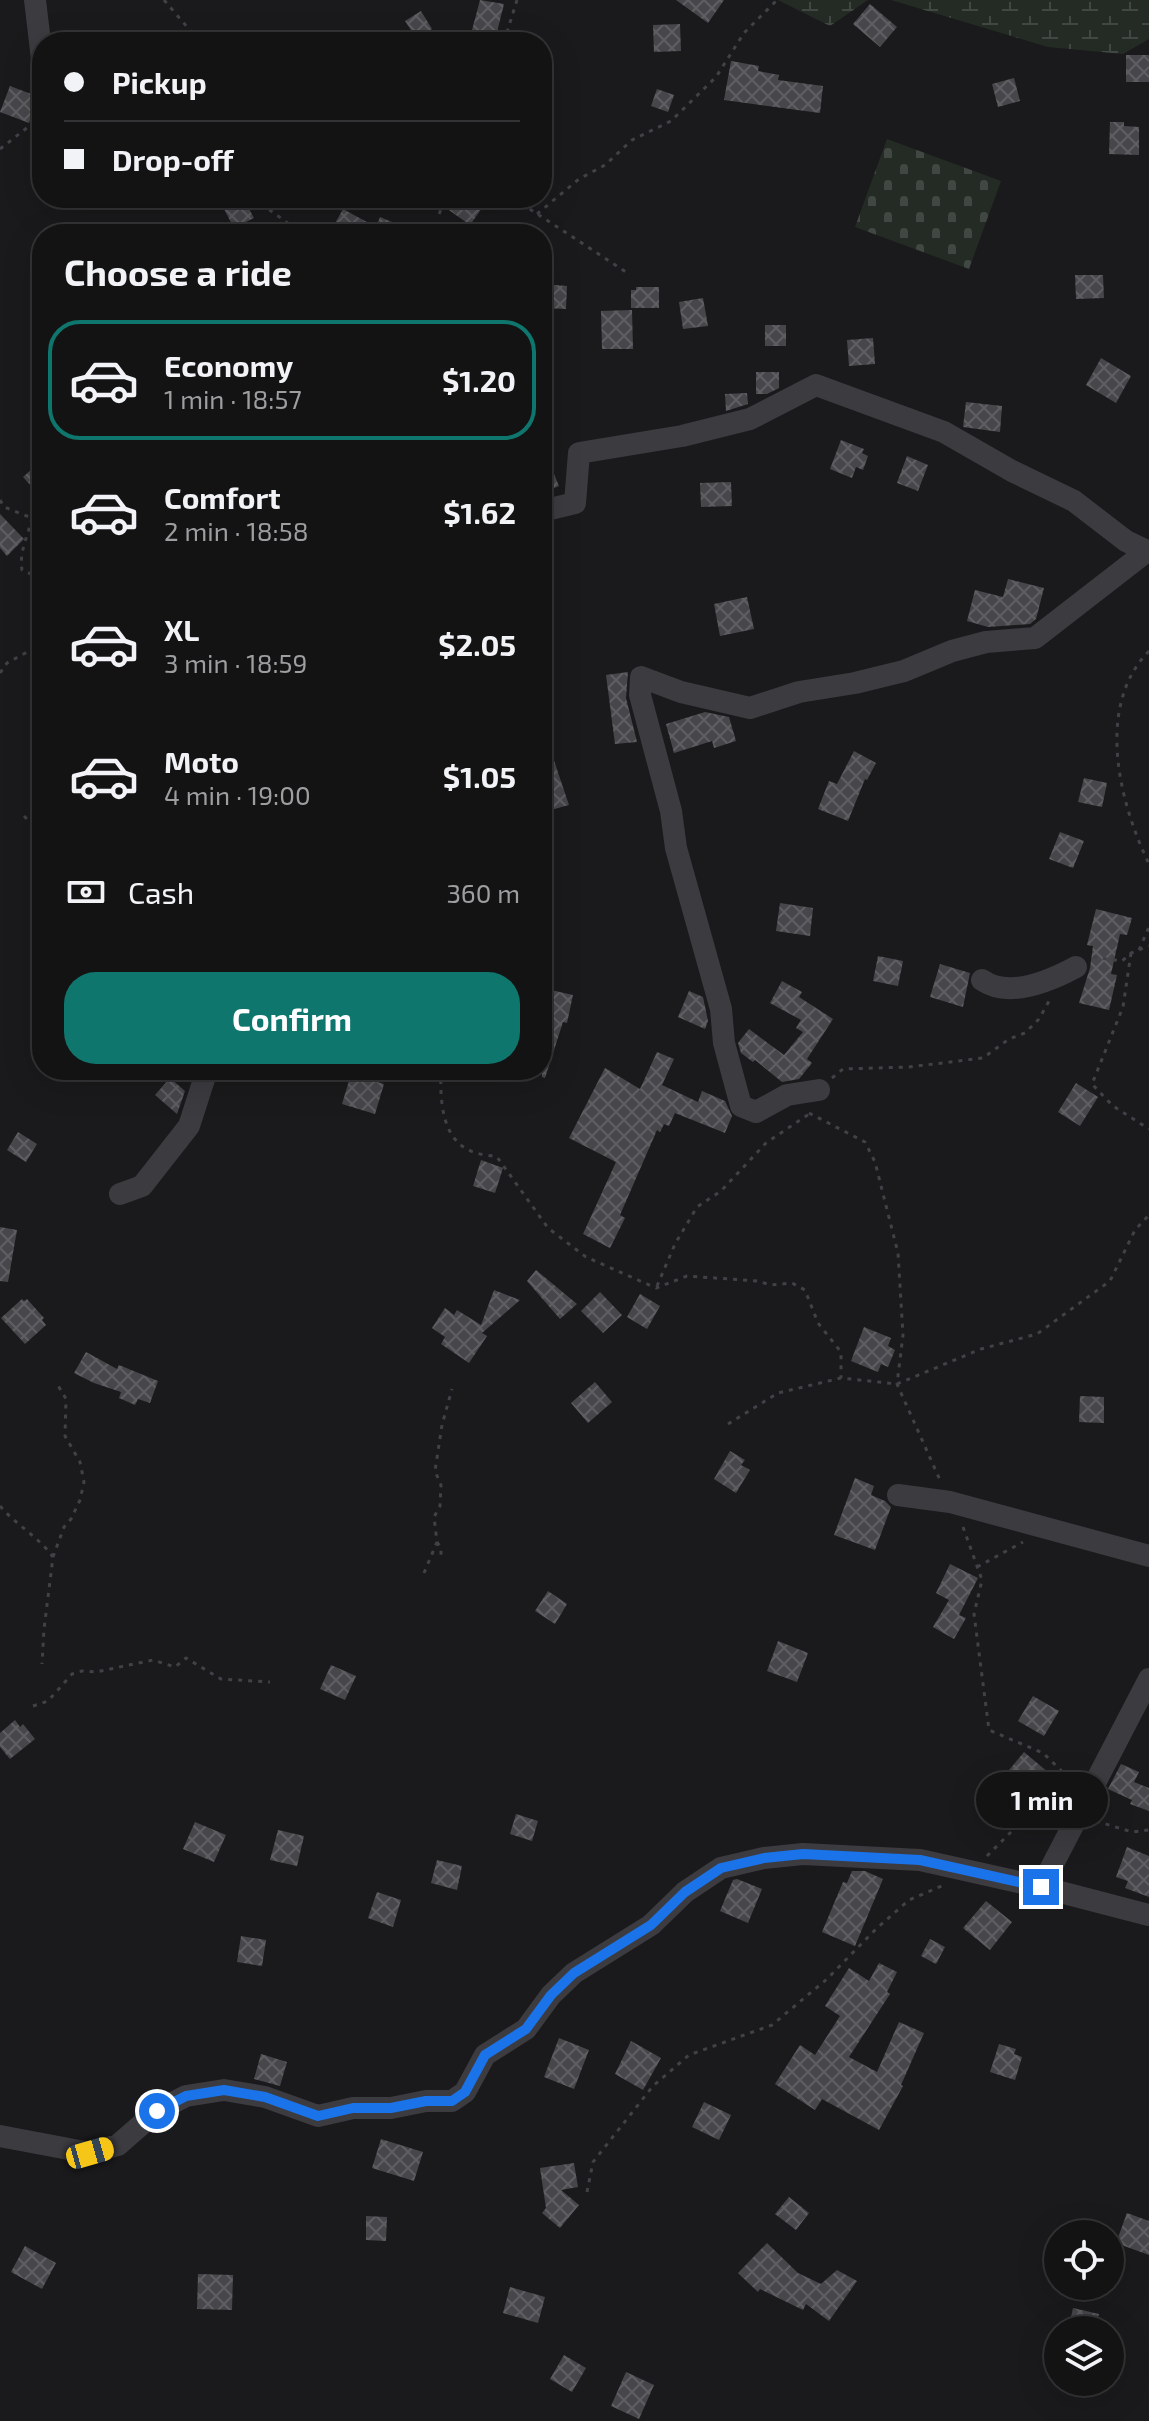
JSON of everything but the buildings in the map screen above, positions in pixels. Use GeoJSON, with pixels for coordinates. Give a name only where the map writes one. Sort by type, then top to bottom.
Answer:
{"type":"FeatureCollection","features":[{"type":"Feature","properties":{"kind":"street"},"geometry":{"type":"LineString","coordinates":[[35,0],[39,32]]}},
{"type":"Feature","properties":{"kind":"street"},"geometry":{"type":"LineString","coordinates":[[552,509],[575,503],[579,453],[682,436],[750,419],[816,385],[944,432],[1012,471],[1074,501],[1126,541],[1148,552],[1035,638],[986,642],[952,651],[904,671],[868,680],[799,692],[750,708],[681,692],[641,677],[640,695],[671,811],[676,848],[721,1009],[724,1043],[741,1106],[756,1112],[787,1095],[819,1090]]}},
{"type":"Feature","properties":{"kind":"street"},"geometry":{"type":"LineString","coordinates":[[982,980],[991,987],[1048,983],[1076,967]]}},
{"type":"Feature","properties":{"kind":"street"},"geometry":{"type":"LineString","coordinates":[[120,1194],[142,1186],[189,1126],[204,1080]]}},
{"type":"Feature","properties":{"kind":"street"},"geometry":{"type":"LineString","coordinates":[[898,1495],[954,1503],[1149,1556]]}},
{"type":"Feature","properties":{"kind":"street"},"geometry":{"type":"LineString","coordinates":[[1041,1887],[1149,1679]]}},
{"type":"Feature","properties":{"kind":"street"},"geometry":{"type":"LineString","coordinates":[[0,2136],[90,2153],[118,2145],[157,2111],[186,2096],[224,2090],[265,2097],[318,2116],[353,2108],[391,2108],[426,2101],[452,2101],[465,2092],[485,2055],[526,2029],[551,1995],[574,1973],[651,1925],[685,1892],[721,1868],[764,1858],[803,1854],[920,1860],[1149,1915]]}},
{"type":"Feature","properties":{"kind":"path"},"geometry":{"type":"LineString","coordinates":[[164,0],[191,32]]}},
{"type":"Feature","properties":{"kind":"path"},"geometry":{"type":"LineString","coordinates":[[507,32],[517,0]]}},
{"type":"Feature","properties":{"kind":"path"},"geometry":{"type":"LineString","coordinates":[[552,202],[579,179],[605,165],[632,140],[671,121],[716,77],[744,33],[777,0]]}},
{"type":"Feature","properties":{"kind":"path"},"geometry":{"type":"LineString","coordinates":[[0,149],[32,124]]}},
{"type":"Feature","properties":{"kind":"path"},"geometry":{"type":"LineString","coordinates":[[267,208],[289,224]]}},
{"type":"Feature","properties":{"kind":"path"},"geometry":{"type":"LineString","coordinates":[[439,214],[442,208]]}},
{"type":"Feature","properties":{"kind":"path"},"geometry":{"type":"LineString","coordinates":[[528,208],[626,272]]}},
{"type":"Feature","properties":{"kind":"path"},"geometry":{"type":"LineString","coordinates":[[537,214],[544,208]]}},
{"type":"Feature","properties":{"kind":"path"},"geometry":{"type":"LineString","coordinates":[[0,500],[4,507],[32,518],[20,553],[22,570],[32,574]]}},
{"type":"Feature","properties":{"kind":"path"},"geometry":{"type":"LineString","coordinates":[[0,673],[7,663],[32,649]]}},
{"type":"Feature","properties":{"kind":"path"},"geometry":{"type":"LineString","coordinates":[[1149,651],[1136,664],[1123,692],[1118,722],[1118,753],[1129,818],[1149,864]]}},
{"type":"Feature","properties":{"kind":"path"},"geometry":{"type":"LineString","coordinates":[[24,816],[32,824]]}},
{"type":"Feature","properties":{"kind":"path"},"geometry":{"type":"LineString","coordinates":[[1139,950],[1149,927]]}},
{"type":"Feature","properties":{"kind":"path"},"geometry":{"type":"LineString","coordinates":[[1076,967],[1096,956],[1122,961],[1131,953],[1149,946]]}},
{"type":"Feature","properties":{"kind":"path"},"geometry":{"type":"LineString","coordinates":[[1131,953],[1123,1007],[1092,1084],[1113,1106],[1149,1129]]}},
{"type":"Feature","properties":{"kind":"path"},"geometry":{"type":"LineString","coordinates":[[656,1288],[675,1244],[697,1207],[721,1191],[766,1143],[809,1114],[819,1090],[843,1069],[909,1067],[983,1058],[1009,1039],[1025,1033],[1039,1019],[1050,1000]]}},
{"type":"Feature","properties":{"kind":"path"},"geometry":{"type":"LineString","coordinates":[[440,1080],[445,1123],[461,1144],[471,1151],[497,1157],[548,1228],[586,1257],[656,1288],[687,1276],[757,1281],[771,1285],[792,1283],[805,1290],[818,1323],[841,1352],[841,1378]]}},
{"type":"Feature","properties":{"kind":"path"},"geometry":{"type":"LineString","coordinates":[[809,1114],[865,1142],[875,1162],[898,1253],[903,1335],[897,1384],[954,1503],[982,1580],[974,1614],[989,1730],[1043,1753],[1088,1797]]}},
{"type":"Feature","properties":{"kind":"path"},"geometry":{"type":"LineString","coordinates":[[728,1424],[778,1393],[841,1378],[897,1384],[981,1349],[1037,1334],[1110,1281],[1135,1230],[1149,1215]]}},
{"type":"Feature","properties":{"kind":"path"},"geometry":{"type":"LineString","coordinates":[[42,1664],[53,1557],[64,1527],[80,1500],[84,1482],[80,1462],[65,1436],[66,1399],[56,1382]]}},
{"type":"Feature","properties":{"kind":"path"},"geometry":{"type":"LineString","coordinates":[[441,1558],[434,1517],[440,1506],[441,1485],[435,1471],[442,1425],[452,1389]]}},
{"type":"Feature","properties":{"kind":"path"},"geometry":{"type":"LineString","coordinates":[[0,1506],[53,1557]]}},
{"type":"Feature","properties":{"kind":"path"},"geometry":{"type":"LineString","coordinates":[[976,1568],[1047,1529]]}},
{"type":"Feature","properties":{"kind":"path"},"geometry":{"type":"LineString","coordinates":[[424,1573],[437,1542]]}},
{"type":"Feature","properties":{"kind":"path"},"geometry":{"type":"LineString","coordinates":[[33,1706],[48,1701],[72,1674],[153,1660],[175,1667],[186,1658],[221,1679],[270,1682]]}},
{"type":"Feature","properties":{"kind":"path"},"geometry":{"type":"LineString","coordinates":[[587,2192],[593,2162],[609,2140],[653,2086],[689,2055],[772,2025],[827,1979],[909,1900],[976,1871]]}},
{"type":"Feature","properties":{"kind":"green space"},"geometry":{"type":"Polygon","coordinates":[[[778,0],[868,0],[830,26],[778,0]]]}},
{"type":"Feature","properties":{"kind":"green space"},"geometry":{"type":"Polygon","coordinates":[[[891,0],[1149,0],[1149,39],[1123,54],[1048,47],[891,0]]]}},
{"type":"Feature","properties":{"kind":"green space"},"geometry":{"type":"Polygon","coordinates":[[[887,139],[1001,181],[969,269],[855,227],[887,139]]]}},
{"type":"Feature","properties":{"kind":"route"},"geometry":{"type":"LineString","coordinates":[[157,2111],[186,2096],[224,2090],[265,2097],[318,2116],[353,2108],[391,2108],[426,2101],[452,2101],[465,2092],[485,2055],[526,2029],[551,1995],[574,1973],[651,1925],[685,1892],[721,1868],[764,1858],[803,1854],[920,1860],[1041,1887]]}}]}
